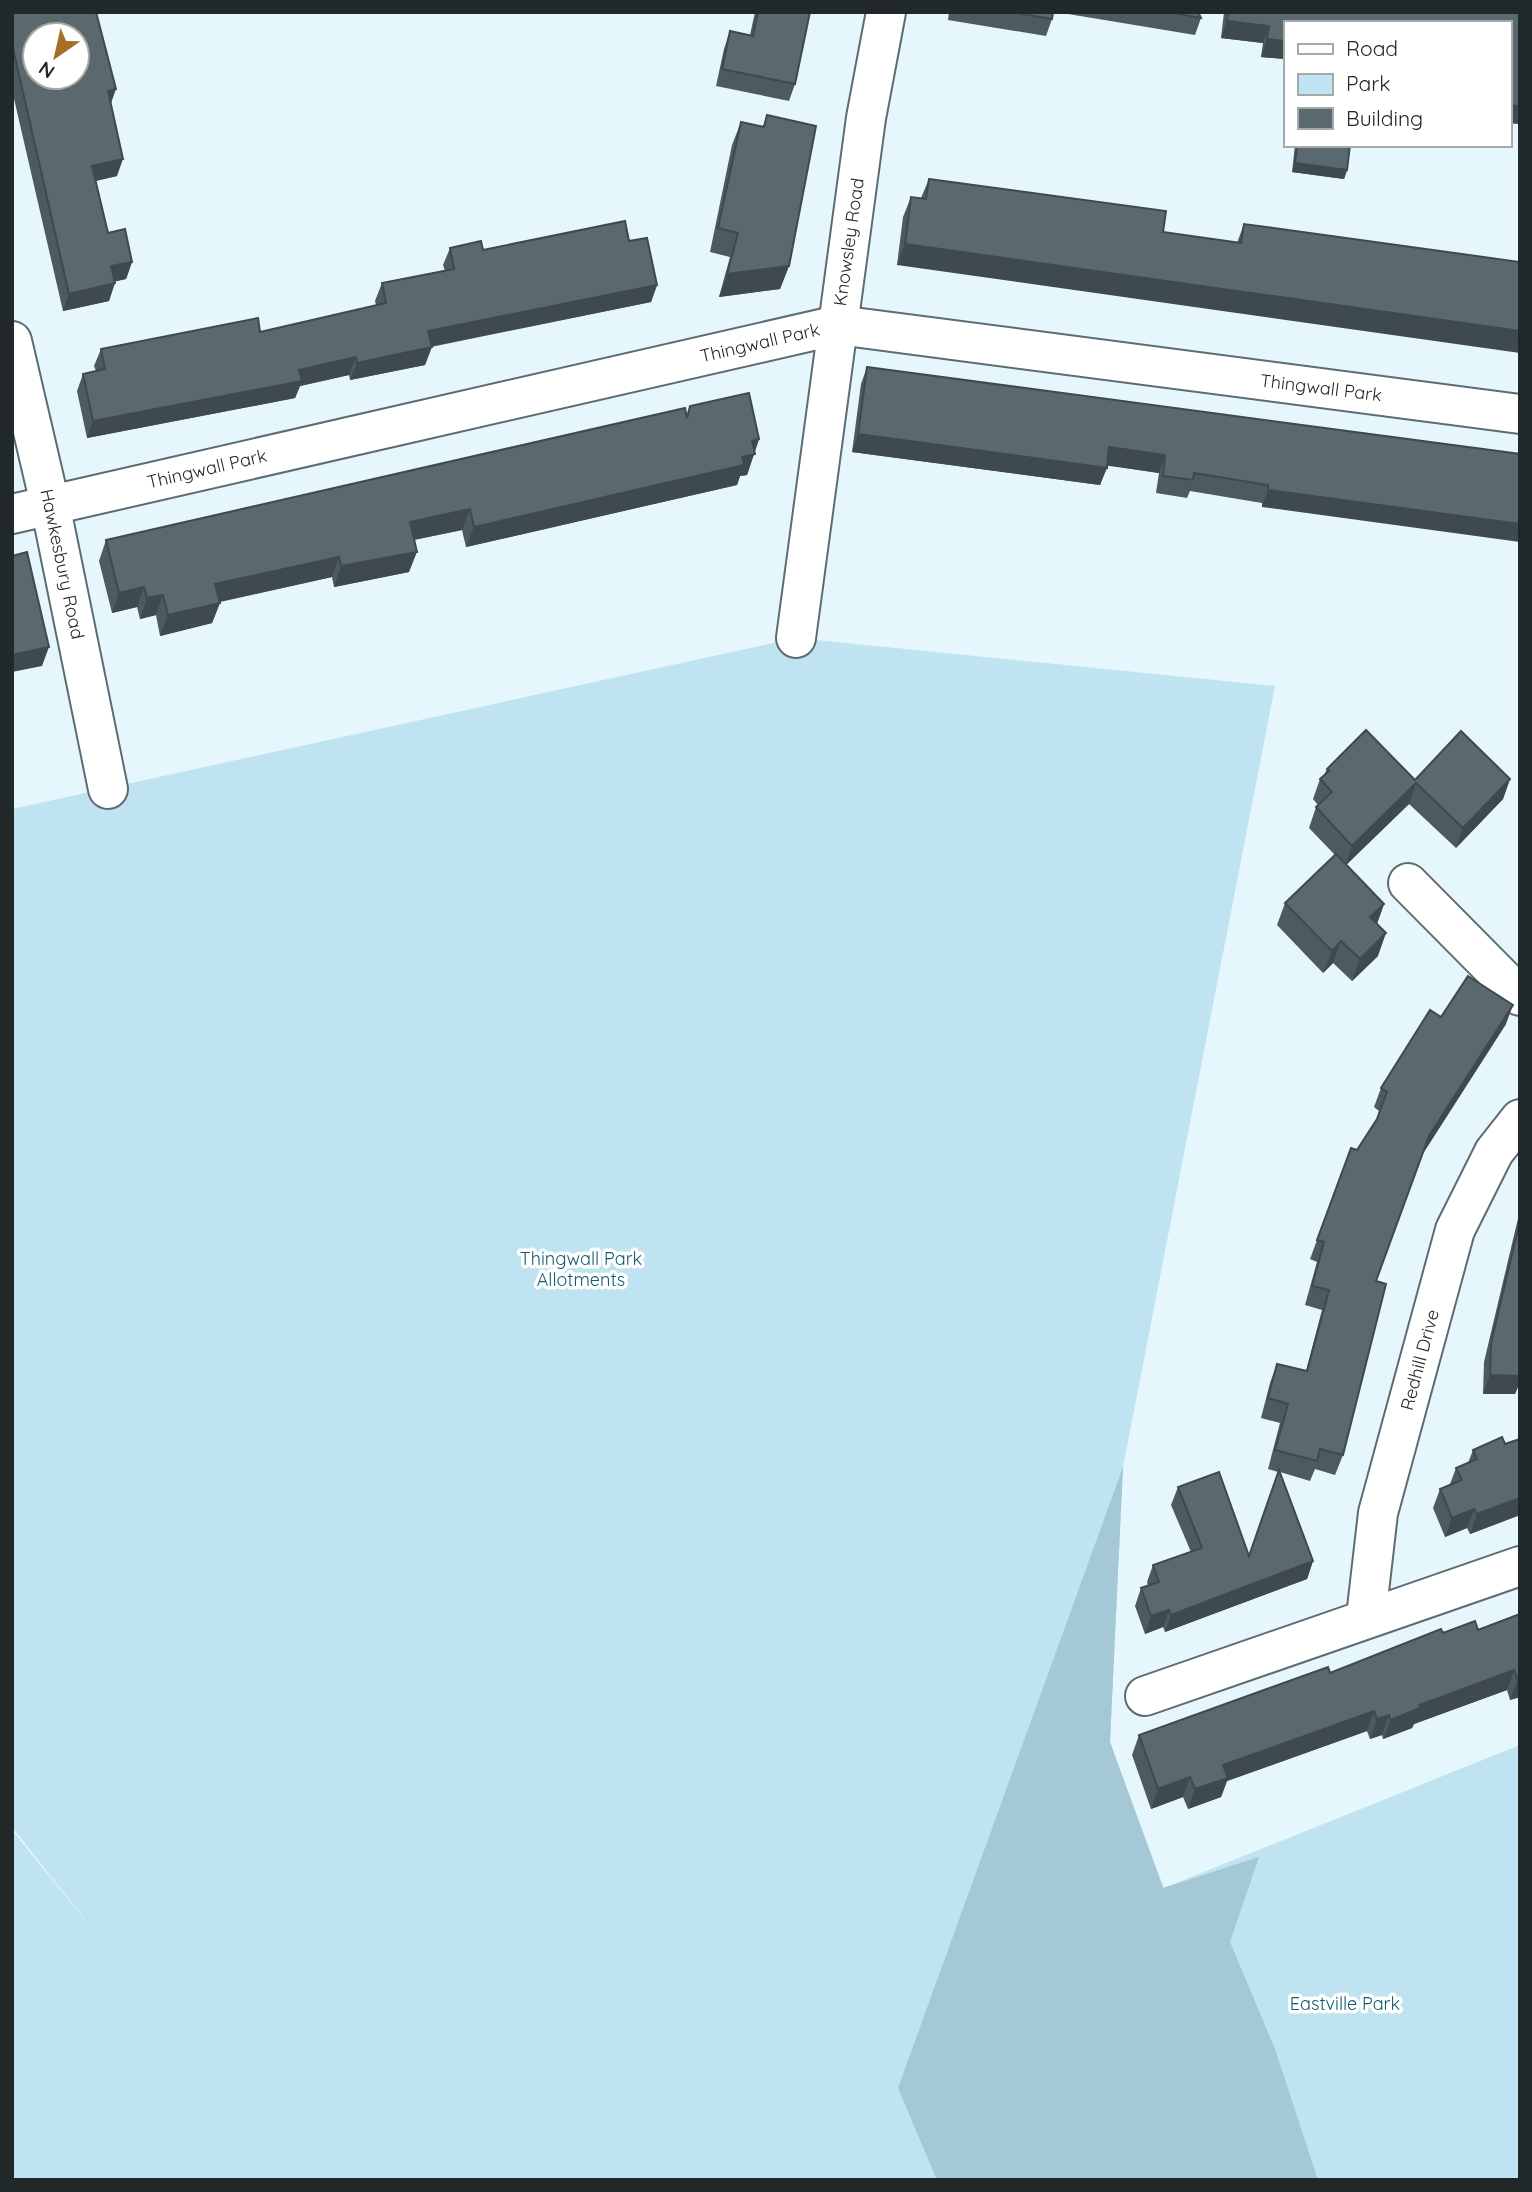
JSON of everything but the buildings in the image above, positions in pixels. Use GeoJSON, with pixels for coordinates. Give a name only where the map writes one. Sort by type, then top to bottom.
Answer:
{"type":"FeatureCollection","features":[{"type":"Feature","properties":{"kind":"street","name":"Knowsley Road"},"geometry":{"type":"LineString","coordinates":[[796,638],[866,118],[886,12]]}},
{"type":"Feature","properties":{"kind":"street","name":"Thingwall Park"},"geometry":{"type":"LineString","coordinates":[[12,514],[838,325],[1520,414]]}},
{"type":"Feature","properties":{"kind":"street","name":"Hawkesbury Road"},"geometry":{"type":"LineString","coordinates":[[12,341],[50,504],[108,789]]}},
{"type":"Feature","properties":{"kind":"street"},"geometry":{"type":"LineString","coordinates":[[1408,883],[1520,996]]}},
{"type":"Feature","properties":{"kind":"street","name":"Redhill Drive"},"geometry":{"type":"LineString","coordinates":[[1366,1617],[1378,1513],[1455,1230],[1494,1152],[1520,1119]]}},
{"type":"Feature","properties":{"kind":"street"},"geometry":{"type":"LineString","coordinates":[[1145,1696],[1366,1617],[1520,1566]]}},
{"type":"Feature","properties":{"kind":"green space","name":"Thingwall Park Allotments"},"geometry":{"type":"Polygon","coordinates":[[[796,638],[1275,686],[1123,1467],[1110,1742],[1164,1888],[1520,1745],[1520,2180],[12,2180],[12,1830],[101,1940],[12,1827],[12,809],[796,638]]]}},
{"type":"Feature","properties":{"kind":"shaded area"},"geometry":{"type":"Polygon","coordinates":[[[1123,1467],[1110,1742],[1163,1888],[1259,1857],[1230,1942],[1275,2049],[1318,2180],[937,2180],[898,2088],[1123,1467]]]}},
{"type":"Feature","properties":{"kind":"park label","name":"Eastville Park"},"geometry":{"type":"Point","coordinates":[1345,2004]}}]}
